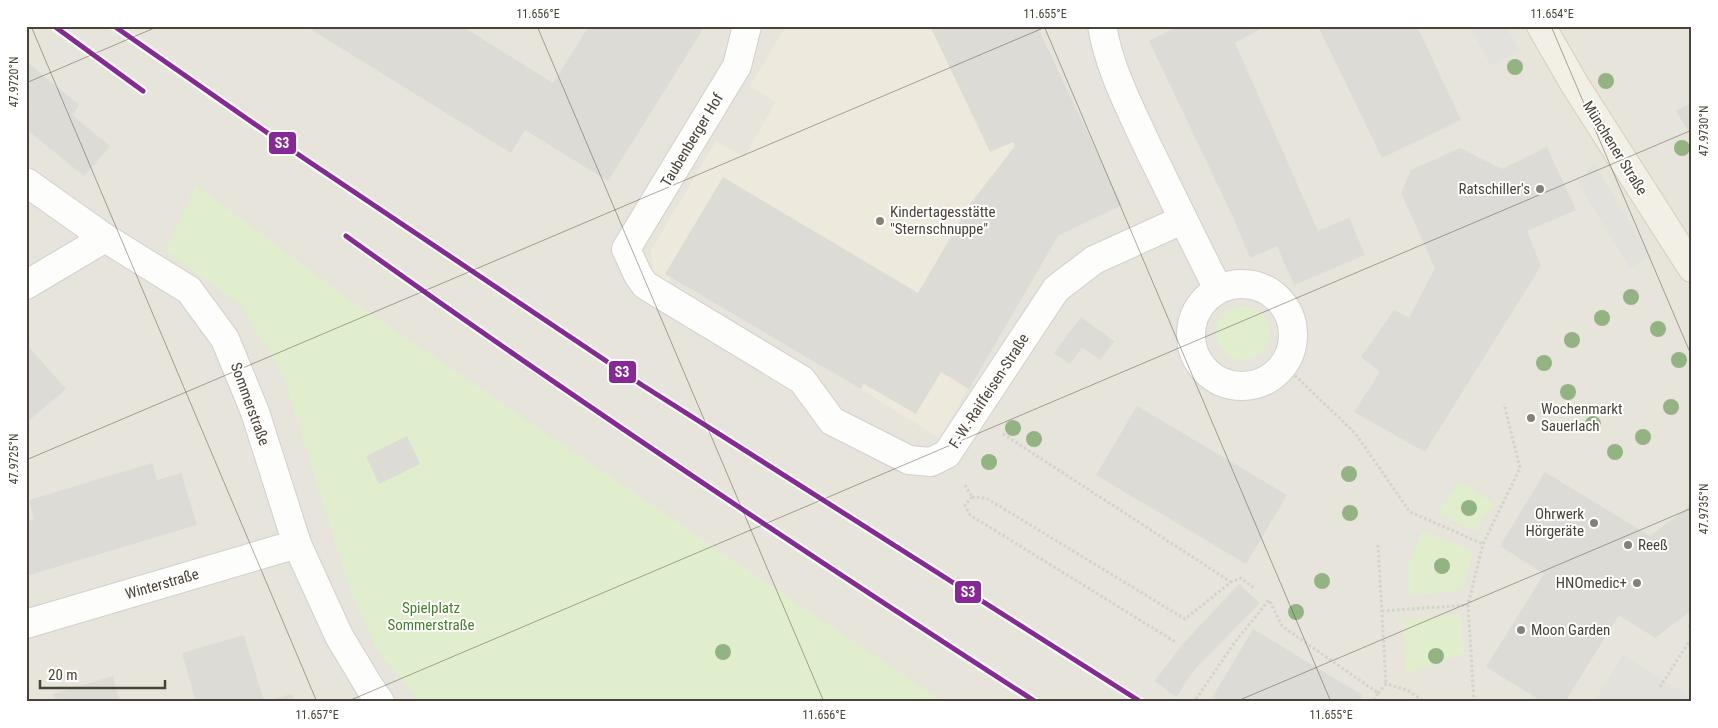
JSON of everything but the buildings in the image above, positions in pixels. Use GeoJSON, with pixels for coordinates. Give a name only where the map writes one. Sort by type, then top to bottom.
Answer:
{"type":"FeatureCollection","features":[{"type":"Feature","properties":{"kind":"main road","name":"Münchener Straße"},"geometry":{"type":"LineString","coordinates":[[1541,26],[1575,85],[1692,268]]}},
{"type":"Feature","properties":{"kind":"street","name":"Taubenberger Hof"},"geometry":{"type":"LineString","coordinates":[[626,249],[737,66],[747,26]]}},
{"type":"Feature","properties":{"kind":"street"},"geometry":{"type":"LineString","coordinates":[[1102,26],[1105,44],[1119,84],[1182,220],[1218,289]]}},
{"type":"Feature","properties":{"kind":"street","name":"Sommerstraße"},"geometry":{"type":"LineString","coordinates":[[26,182],[105,238],[189,290],[225,339],[255,412],[297,544],[339,636],[380,702]]}},
{"type":"Feature","properties":{"kind":"street","name":"F.-W.-Raiffeisen-Straße"},"geometry":{"type":"LineString","coordinates":[[626,249],[638,275],[646,286],[802,380],[832,422],[909,460],[931,462],[947,454],[1056,289],[1094,260],[1182,220]]}},
{"type":"Feature","properties":{"kind":"street"},"geometry":{"type":"LineString","coordinates":[[26,285],[105,238]]}},
{"type":"Feature","properties":{"kind":"street"},"geometry":{"type":"LineString","coordinates":[[1237,283],[1258,285],[1275,295],[1287,309],[1294,328],[1292,348],[1284,365],[1270,378],[1253,385],[1234,386],[1217,380],[1202,368],[1193,353],[1190,334],[1193,316],[1203,300],[1218,289],[1237,283]]}},
{"type":"Feature","properties":{"kind":"street","name":"Winterstraße"},"geometry":{"type":"LineString","coordinates":[[26,624],[297,544]]}},
{"type":"Feature","properties":{"kind":"path"},"geometry":{"type":"LineString","coordinates":[[1284,365],[1355,433],[1410,512],[1483,544]]}},
{"type":"Feature","properties":{"kind":"path"},"geometry":{"type":"LineString","coordinates":[[1474,702],[1468,604],[1483,544],[1520,468],[1504,404]]}},
{"type":"Feature","properties":{"kind":"path"},"geometry":{"type":"LineString","coordinates":[[1016,443],[1231,582]]}},
{"type":"Feature","properties":{"kind":"path"},"geometry":{"type":"LineString","coordinates":[[1177,643],[970,515],[965,505],[972,497],[986,498],[1185,619],[1231,582],[1241,578],[1255,588]]}},
{"type":"Feature","properties":{"kind":"path"},"geometry":{"type":"LineString","coordinates":[[1373,702],[1386,684],[1378,545]]}},
{"type":"Feature","properties":{"kind":"path"},"geometry":{"type":"LineString","coordinates":[[1200,702],[1196,699],[1235,642],[1269,600],[1282,626],[1378,693]]}},
{"type":"Feature","properties":{"kind":"path"},"geometry":{"type":"LineString","coordinates":[[1382,612],[1468,604]]}},
{"type":"Feature","properties":{"kind":"path"},"geometry":{"type":"LineString","coordinates":[[1692,622],[1689,624],[1692,633]]}},
{"type":"Feature","properties":{"kind":"path"},"geometry":{"type":"LineString","coordinates":[[1660,687],[1692,637]]}},
{"type":"Feature","properties":{"kind":"path"},"geometry":{"type":"LineString","coordinates":[[1386,684],[1407,690],[1425,702]]}},
{"type":"Feature","properties":{"kind":"shaded area"},"geometry":{"type":"Polygon","coordinates":[[[26,26],[1692,26],[1692,702],[26,702],[26,26]]]}},
{"type":"Feature","properties":{"kind":"shaded area","name":"Kindertagesstätte \"Sternschnuppe\""},"geometry":{"type":"Polygon","coordinates":[[[786,26],[1037,26],[1122,205],[1058,236],[939,438],[861,389],[672,277],[668,283],[653,271],[651,250],[716,141],[744,157],[776,102],[750,86],[786,26]]]}},
{"type":"Feature","properties":{"kind":"shaded area"},"geometry":{"type":"Polygon","coordinates":[[[1470,26],[1506,26],[1519,51],[1491,66],[1470,26]]]}},
{"type":"Feature","properties":{"kind":"shaded area"},"geometry":{"type":"Polygon","coordinates":[[[1594,164],[1650,256],[1630,268],[1578,183],[1594,164]]]}},
{"type":"Feature","properties":{"kind":"shaded area"},"geometry":{"type":"Polygon","coordinates":[[[1623,655],[1692,698],[1692,702],[1594,702],[1623,655]]]}},
{"type":"Feature","properties":{"kind":"green space","name":"Spielplatz Sommerstraße"},"geometry":{"type":"Polygon","coordinates":[[[196,185],[347,298],[943,702],[419,702],[376,648],[349,587],[284,378],[240,304],[165,250],[196,185]]]}},
{"type":"Feature","properties":{"kind":"green space"},"geometry":{"type":"Polygon","coordinates":[[[1243,306],[1253,308],[1262,314],[1268,323],[1270,333],[1268,343],[1262,352],[1253,358],[1243,360],[1233,358],[1224,352],[1218,343],[1216,333],[1218,323],[1224,314],[1233,308],[1243,306]]]}},
{"type":"Feature","properties":{"kind":"green space"},"geometry":{"type":"Polygon","coordinates":[[[1460,481],[1494,504],[1476,531],[1438,513],[1460,481]]]}},
{"type":"Feature","properties":{"kind":"green space"},"geometry":{"type":"Polygon","coordinates":[[[1422,531],[1473,551],[1463,590],[1409,596],[1409,561],[1422,531]]]}},
{"type":"Feature","properties":{"kind":"green space"},"geometry":{"type":"Polygon","coordinates":[[[1461,614],[1464,653],[1406,675],[1402,621],[1461,614]]]}},
{"type":"Feature","properties":{"kind":"transit line","name":"S3"},"geometry":{"type":"LineString","coordinates":[[54,26],[143,91]]}},
{"type":"Feature","properties":{"kind":"transit line","name":"S3"},"geometry":{"type":"LineString","coordinates":[[114,26],[302,157],[642,385],[1141,702]]}},
{"type":"Feature","properties":{"kind":"transit line","name":"S3"},"geometry":{"type":"LineString","coordinates":[[346,236],[516,356],[688,473],[1036,702]]}},
{"type":"Feature","properties":{"kind":"place","name":"Ratschiller's"},"geometry":{"type":"Point","coordinates":[1540,189]}},
{"type":"Feature","properties":{"kind":"place","name":"Kindertagesstätte \"Sternschnuppe\""},"geometry":{"type":"Point","coordinates":[880,221]}},
{"type":"Feature","properties":{"kind":"place","name":"Wochenmarkt Sauerlach"},"geometry":{"type":"Point","coordinates":[1531,418]}},
{"type":"Feature","properties":{"kind":"place","name":"Ohrwerk Hörgeräte"},"geometry":{"type":"Point","coordinates":[1594,523]}},
{"type":"Feature","properties":{"kind":"place","name":"Reeß"},"geometry":{"type":"Point","coordinates":[1628,545]}},
{"type":"Feature","properties":{"kind":"place","name":"HNOmedic+"},"geometry":{"type":"Point","coordinates":[1637,583]}},
{"type":"Feature","properties":{"kind":"place","name":"Moon Garden"},"geometry":{"type":"Point","coordinates":[1521,630]}}]}
